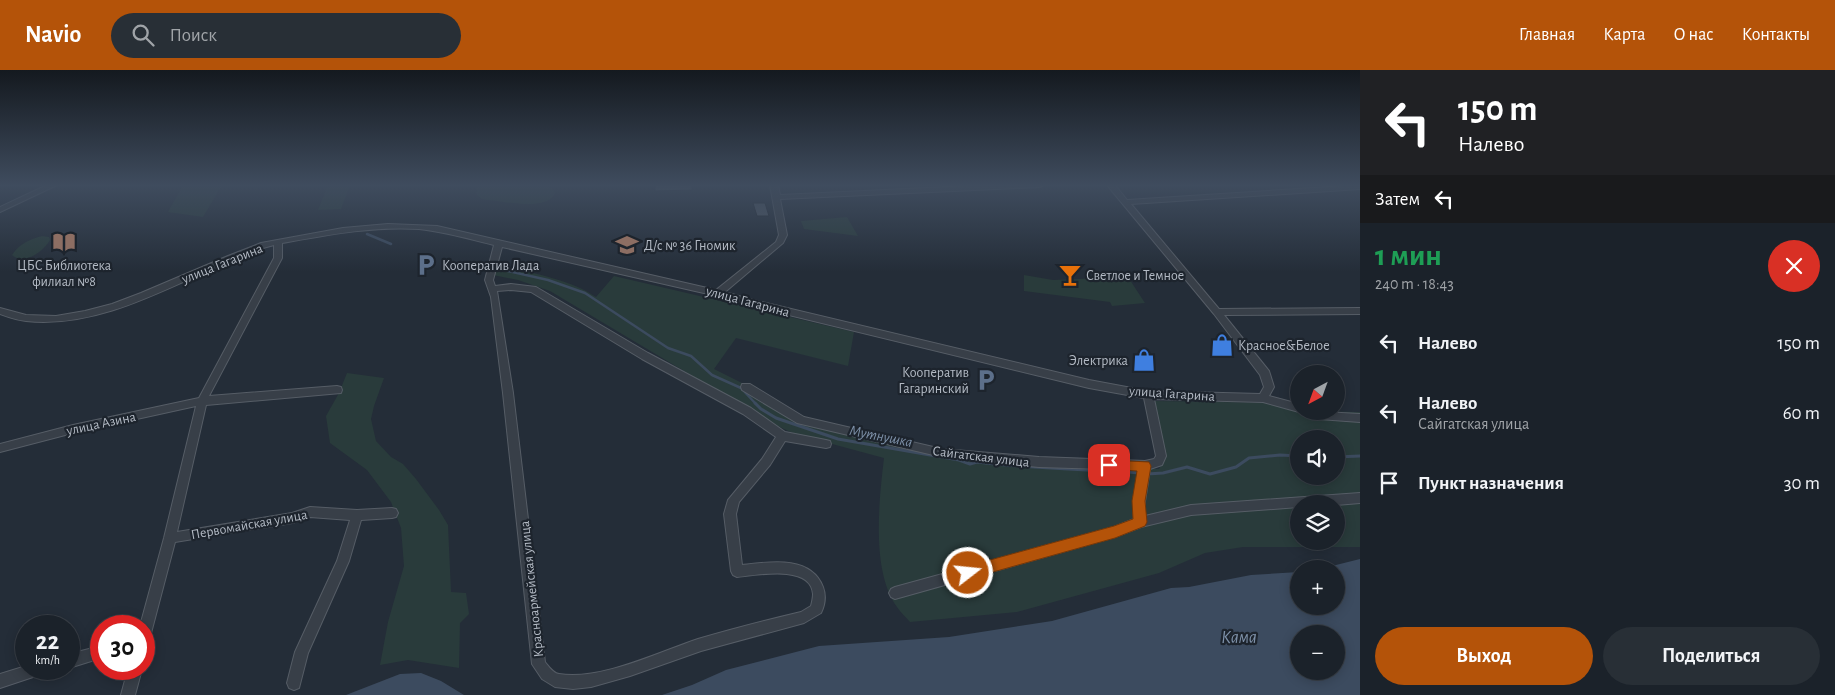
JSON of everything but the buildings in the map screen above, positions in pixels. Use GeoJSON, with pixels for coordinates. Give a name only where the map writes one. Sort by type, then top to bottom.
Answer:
{"type":"FeatureCollection","features":[{"type":"Feature","properties":{"kind":"street"},"geometry":{"type":"LineString","coordinates":[[718,293],[779,243],[784,235],[781,214]]}},
{"type":"Feature","properties":{"kind":"street"},"geometry":{"type":"LineString","coordinates":[[1136,214],[1217,312],[1265,374],[1269,387],[1263,398]]}},
{"type":"Feature","properties":{"kind":"street","name":"улица Гагарина"},"geometry":{"type":"LineString","coordinates":[[0,311],[26,318],[69,318],[103,310],[152,292],[259,246],[365,226],[412,225],[437,229],[718,293],[748,302],[1090,384],[1148,394],[1263,398],[1290,406]]}},
{"type":"Feature","properties":{"kind":"street","name":"Первомайская улица"},"geometry":{"type":"LineString","coordinates":[[150,615],[202,401],[278,258],[278,242]]}},
{"type":"Feature","properties":{"kind":"street"},"geometry":{"type":"LineString","coordinates":[[499,243],[489,280],[492,290],[511,287],[533,289],[645,356],[747,411],[782,436],[826,444]]}},
{"type":"Feature","properties":{"kind":"street","name":"Красноармейская улица"},"geometry":{"type":"LineString","coordinates":[[492,290],[519,476],[539,664],[546,674],[556,681],[580,681],[611,675],[700,645],[804,617],[817,609],[819,594],[814,582],[800,570],[781,568],[737,571],[730,514],[734,500],[766,462],[782,436]]}},
{"type":"Feature","properties":{"kind":"street"},"geometry":{"type":"LineString","coordinates":[[1217,312],[1360,311]]}},
{"type":"Feature","properties":{"kind":"street","name":"Сайгатская улица"},"geometry":{"type":"LineString","coordinates":[[746,387],[801,420],[942,453],[1039,462],[1144,466]]}},
{"type":"Feature","properties":{"kind":"street"},"geometry":{"type":"LineString","coordinates":[[202,401],[337,390]]}},
{"type":"Feature","properties":{"kind":"street"},"geometry":{"type":"LineString","coordinates":[[1140,522],[1139,501],[1144,466],[1158,462],[1161,456],[1148,394]]}},
{"type":"Feature","properties":{"kind":"street","name":"улица Азина"},"geometry":{"type":"LineString","coordinates":[[0,448],[73,429],[202,401]]}},
{"type":"Feature","properties":{"kind":"street"},"geometry":{"type":"LineString","coordinates":[[1345,417],[1360,418]]}},
{"type":"Feature","properties":{"kind":"street"},"geometry":{"type":"LineString","coordinates":[[895,593],[1115,532],[1140,522],[1191,510],[1360,498]]}},
{"type":"Feature","properties":{"kind":"street","name":"Первомайская улица"},"geometry":{"type":"LineString","coordinates":[[170,538],[292,518],[310,512],[357,515],[392,513]]}},
{"type":"Feature","properties":{"kind":"street"},"geometry":{"type":"LineString","coordinates":[[294,683],[302,652],[343,561],[357,515]]}},
{"type":"Feature","properties":{"kind":"street"},"geometry":{"type":"LineString","coordinates":[[0,680],[15,676]]}},
{"type":"Feature","properties":{"kind":"street"},"geometry":{"type":"LineString","coordinates":[[128,695],[132,680]]}},
{"type":"Feature","properties":{"kind":"shaded area"},"geometry":{"type":"Polygon","coordinates":[[[183,214],[205,214],[203,217],[183,214]]]}},
{"type":"Feature","properties":{"kind":"shaded area"},"geometry":{"type":"Polygon","coordinates":[[[847,217],[858,236],[804,229],[801,221],[847,217]]]}},
{"type":"Feature","properties":{"kind":"shaded area"},"geometry":{"type":"Polygon","coordinates":[[[42,236],[49,237],[50,240],[43,249],[33,256],[22,259],[12,255],[25,242],[42,236]]]}},
{"type":"Feature","properties":{"kind":"shaded area"},"geometry":{"type":"Polygon","coordinates":[[[491,264],[560,280],[596,297],[614,276],[854,332],[848,366],[736,338],[714,369],[746,385],[800,422],[944,455],[1159,469],[1166,455],[1154,412],[1155,401],[1290,403],[1290,420],[1345,420],[1345,412],[1360,412],[1360,547],[1345,547],[1345,495],[1290,495],[1290,547],[1243,547],[1205,553],[1159,573],[1017,612],[910,622],[897,607],[883,575],[880,555],[879,515],[884,458],[795,434],[771,423],[550,291],[518,280],[488,274],[491,264]]]}},
{"type":"Feature","properties":{"kind":"shaded area"},"geometry":{"type":"Polygon","coordinates":[[[1024,275],[1053,280],[1128,277],[1145,303],[1112,306],[1110,302],[1024,291],[1024,275]]]}},
{"type":"Feature","properties":{"kind":"shaded area"},"geometry":{"type":"Polygon","coordinates":[[[347,373],[384,378],[371,419],[376,441],[391,457],[403,464],[416,479],[448,525],[451,592],[466,593],[469,614],[460,623],[459,668],[408,660],[380,665],[388,622],[404,566],[401,528],[391,502],[367,470],[330,443],[326,416],[339,393],[347,373]]]}},
{"type":"Feature","properties":{"kind":"water","name":"Кама"},"geometry":{"type":"Polygon","coordinates":[[[1360,559],[1360,695],[662,695],[692,685],[726,670],[819,646],[949,637],[1052,621],[1171,588],[1189,587],[1251,575],[1290,573],[1290,615],[1345,615],[1345,563],[1360,559]]]}},
{"type":"Feature","properties":{"kind":"water"},"geometry":{"type":"Polygon","coordinates":[[[421,673],[441,681],[464,695],[346,695],[400,674],[421,673]]]}},
{"type":"Feature","properties":{"kind":"waterway","name":"Мутнушка"},"geometry":{"type":"LineString","coordinates":[[367,234],[391,244]]}},
{"type":"Feature","properties":{"kind":"waterway","name":"Мутнушка"},"geometry":{"type":"LineString","coordinates":[[499,269],[548,280],[585,293],[668,348],[691,356],[712,375],[741,388],[756,404]]}},
{"type":"Feature","properties":{"kind":"waterway","name":"Мутнушка"},"geometry":{"type":"LineString","coordinates":[[756,404],[776,418],[838,439],[959,460],[970,464],[977,462],[1039,468],[1142,473]]}},
{"type":"Feature","properties":{"kind":"waterway","name":"Мутнушка"},"geometry":{"type":"LineString","coordinates":[[1147,474],[1163,473],[1187,467],[1210,474],[1236,467],[1249,458],[1290,456]]}},
{"type":"Feature","properties":{"kind":"waterway","name":"Мутнушка"},"geometry":{"type":"LineString","coordinates":[[1345,457],[1360,456]]}},
{"type":"Feature","properties":{"kind":"place","name":"ЦБС Библиотека филиал №8"},"geometry":{"type":"Point","coordinates":[64,242]}},
{"type":"Feature","properties":{"kind":"place","name":"Д/с № 36 Гномик"},"geometry":{"type":"Point","coordinates":[627,245]}},
{"type":"Feature","properties":{"kind":"place","name":"Кооператив Лада"},"geometry":{"type":"Point","coordinates":[426,265]}},
{"type":"Feature","properties":{"kind":"place","name":"Светлое и Темное"},"geometry":{"type":"Point","coordinates":[1070,275]}},
{"type":"Feature","properties":{"kind":"place","name":"Красное&Белое"},"geometry":{"type":"Point","coordinates":[1222,345]}},
{"type":"Feature","properties":{"kind":"place","name":"Электрика"},"geometry":{"type":"Point","coordinates":[1144,360]}},
{"type":"Feature","properties":{"kind":"place","name":"Кооператив Гагаринский"},"geometry":{"type":"Point","coordinates":[986,380]}},
{"type":"Feature","properties":{"kind":"route"},"geometry":{"type":"LineString","coordinates":[[968,573],[1115,532],[1140,522],[1139,501],[1144,466],[1109,465]]}}]}
